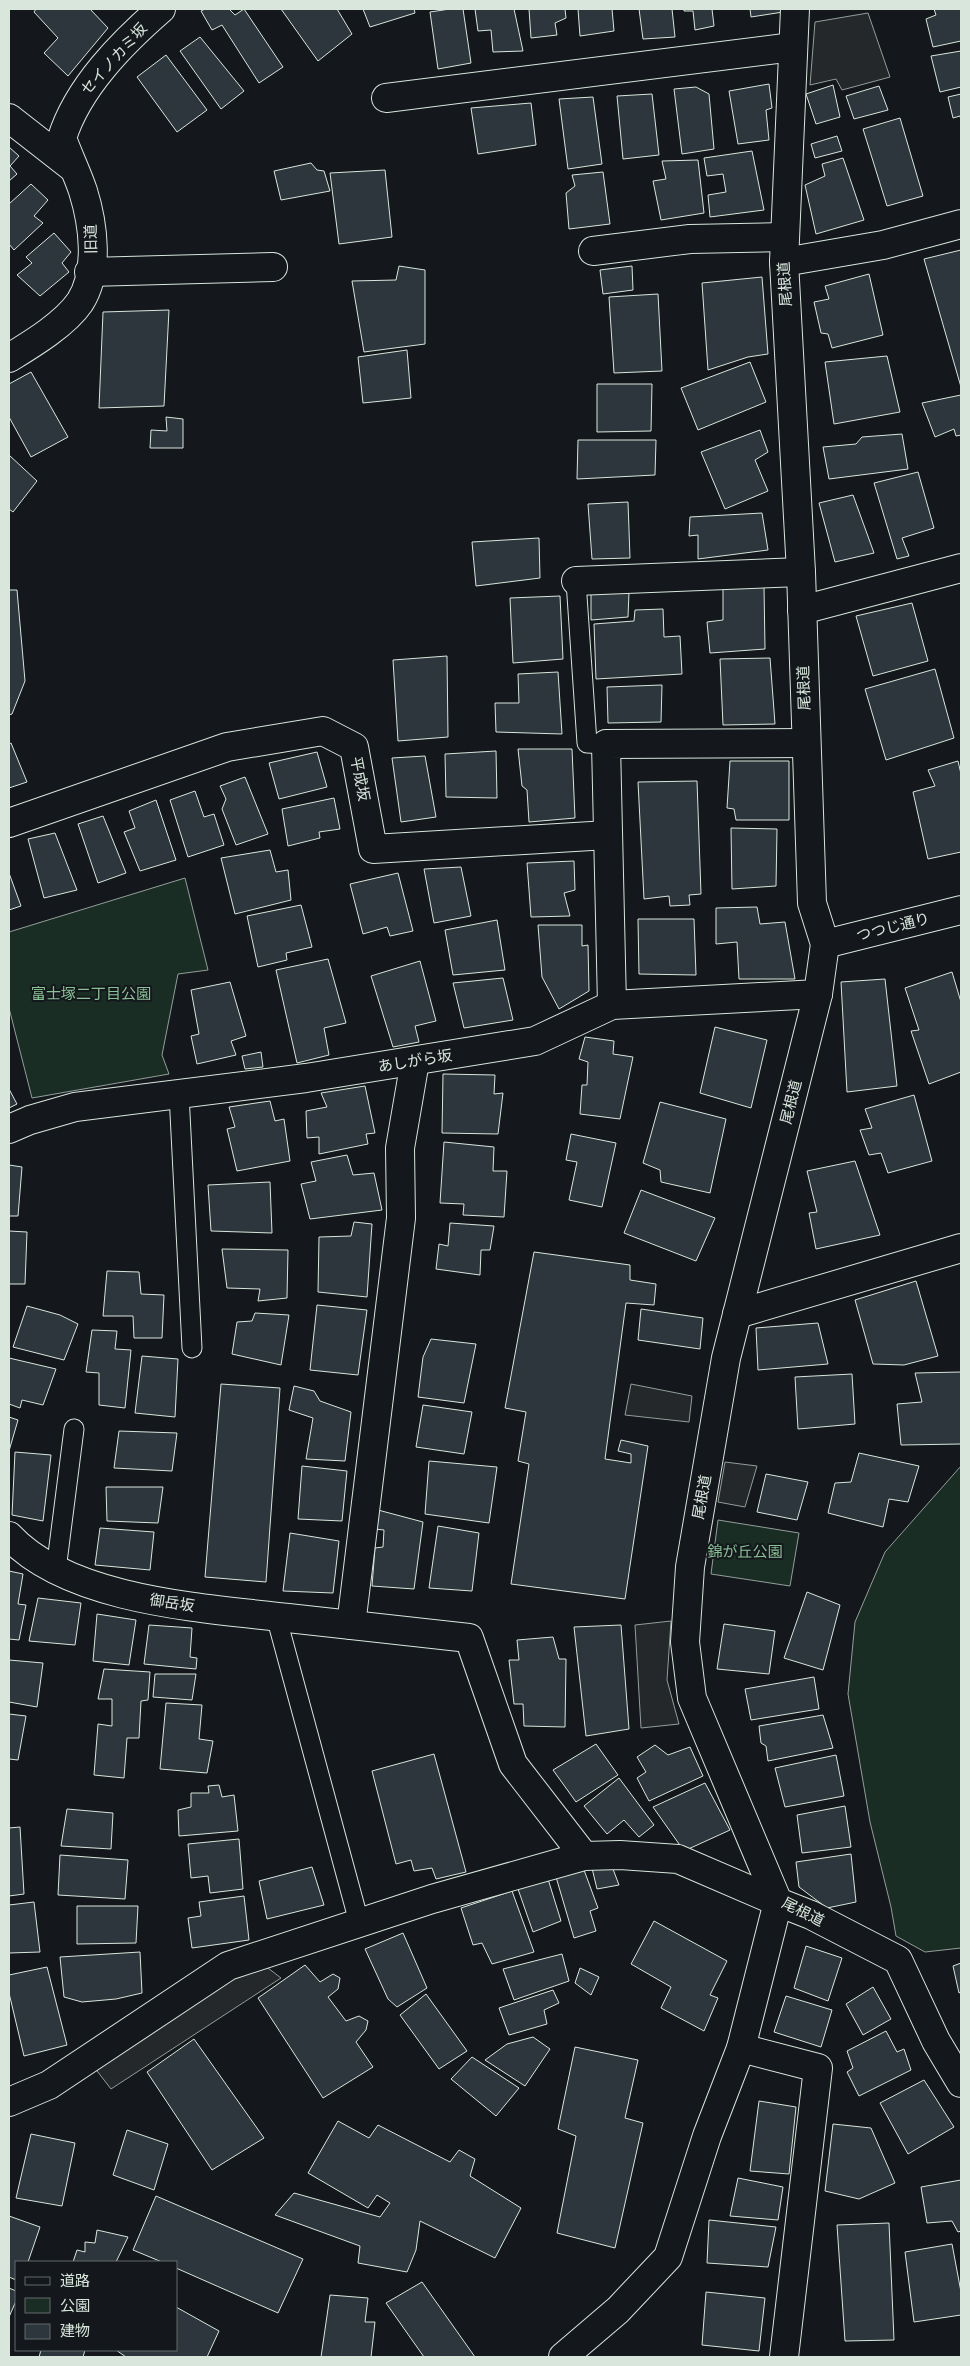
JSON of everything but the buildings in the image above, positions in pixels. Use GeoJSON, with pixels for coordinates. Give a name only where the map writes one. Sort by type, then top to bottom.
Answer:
{"type":"FeatureCollection","features":[{"type":"Feature","properties":{"kind":"street","name":"セイノカミ坂"},"geometry":{"type":"LineString","coordinates":[[73,168],[62,138],[69,115],[83,91],[142,26],[161,9]]}},
{"type":"Feature","properties":{"kind":"street","name":"尾根道"},"geometry":{"type":"LineString","coordinates":[[795,9],[784,249],[801,572],[812,903],[825,944],[818,994],[726,1358],[690,1567],[685,1642],[692,1698],[778,1902],[811,1915],[898,1960],[936,2041],[961,2083]]}},
{"type":"Feature","properties":{"kind":"street"},"geometry":{"type":"LineString","coordinates":[[386,98],[793,47]]}},
{"type":"Feature","properties":{"kind":"street","name":"旧道"},"geometry":{"type":"LineString","coordinates":[[9,118],[73,168],[82,188],[91,223],[92,251],[87,288],[68,316],[41,338],[9,358]]}},
{"type":"Feature","properties":{"kind":"street"},"geometry":{"type":"LineString","coordinates":[[593,251],[690,239],[784,249],[883,245],[961,224]]}},
{"type":"Feature","properties":{"kind":"street"},"geometry":{"type":"LineString","coordinates":[[90,272],[273,267]]}},
{"type":"Feature","properties":{"kind":"street"},"geometry":{"type":"LineString","coordinates":[[802,610],[961,568]]}},
{"type":"Feature","properties":{"kind":"street"},"geometry":{"type":"LineString","coordinates":[[576,581],[801,572]]}},
{"type":"Feature","properties":{"kind":"street","name":"平成坂"},"geometry":{"type":"LineString","coordinates":[[9,822],[227,747],[324,731],[354,747],[373,848],[608,835]]}},
{"type":"Feature","properties":{"kind":"street"},"geometry":{"type":"LineString","coordinates":[[612,1005],[606,744],[806,743]]}},
{"type":"Feature","properties":{"kind":"street","name":"つつじ通り"},"geometry":{"type":"LineString","coordinates":[[825,944],[961,910]]}},
{"type":"Feature","properties":{"kind":"street","name":"あしがら坂"},"geometry":{"type":"LineString","coordinates":[[9,1129],[30,1120],[76,1107],[306,1078],[535,1041],[612,1005],[818,994]]}},
{"type":"Feature","properties":{"kind":"street"},"geometry":{"type":"LineString","coordinates":[[351,1625],[401,1218],[400,1148],[415,1061]]}},
{"type":"Feature","properties":{"kind":"street"},"geometry":{"type":"LineString","coordinates":[[737,1314],[961,1248]]}},
{"type":"Feature","properties":{"kind":"street","name":"御岳坂"},"geometry":{"type":"LineString","coordinates":[[9,1536],[19,1547],[67,1577],[159,1602],[469,1638],[513,1764],[584,1856]]}},
{"type":"Feature","properties":{"kind":"street"},"geometry":{"type":"LineString","coordinates":[[9,2102],[49,2085],[228,1966],[358,1922],[584,1856],[620,1855],[678,1859],[778,1902],[741,2048],[707,2136],[668,2257],[618,2310],[563,2357]]}},
{"type":"Feature","properties":{"kind":"street"},"geometry":{"type":"LineString","coordinates":[[741,2048],[818,2068],[784,2357]]}},
{"type":"Feature","properties":{"kind":"lane"},"geometry":{"type":"LineString","coordinates":[[576,581],[586,742],[606,744]]}},
{"type":"Feature","properties":{"kind":"lane"},"geometry":{"type":"LineString","coordinates":[[179,1094],[192,1348]]}},
{"type":"Feature","properties":{"kind":"lane"},"geometry":{"type":"LineString","coordinates":[[56,1570],[74,1430]]}},
{"type":"Feature","properties":{"kind":"lane"},"geometry":{"type":"LineString","coordinates":[[276,1616],[358,1922]]}},
{"type":"Feature","properties":{"kind":"green space","name":"富士塚二丁目公園"},"geometry":{"type":"Polygon","coordinates":[[[185,878],[208,970],[178,974],[162,1055],[169,1074],[32,1098],[9,1008],[9,932],[185,878]]]}},
{"type":"Feature","properties":{"kind":"green space"},"geometry":{"type":"Polygon","coordinates":[[[961,1466],[961,1948],[925,1952],[896,1936],[891,1907],[870,1822],[848,1694],[855,1622],[885,1552],[961,1466]]]}},
{"type":"Feature","properties":{"kind":"green space","name":"錦が丘公園"},"geometry":{"type":"Polygon","coordinates":[[[718,1520],[799,1533],[790,1586],[711,1574],[718,1520]]]}},
{"type":"Feature","properties":{"kind":"shaded area"},"geometry":{"type":"Polygon","coordinates":[[[868,13],[890,77],[842,90],[836,79],[810,85],[815,22],[868,13]]]}},
{"type":"Feature","properties":{"kind":"shaded area"},"geometry":{"type":"Polygon","coordinates":[[[631,1384],[692,1396],[689,1422],[625,1415],[631,1384]]]}},
{"type":"Feature","properties":{"kind":"shaded area"},"geometry":{"type":"Polygon","coordinates":[[[725,1462],[757,1466],[745,1507],[718,1502],[725,1462]]]}},
{"type":"Feature","properties":{"kind":"shaded area"},"geometry":{"type":"Polygon","coordinates":[[[671,1621],[667,1680],[679,1724],[641,1728],[635,1625],[671,1621]]]}},
{"type":"Feature","properties":{"kind":"shaded area"},"geometry":{"type":"Polygon","coordinates":[[[264,1965],[281,1978],[111,2089],[94,2067],[216,1982],[264,1965]]]}}]}
